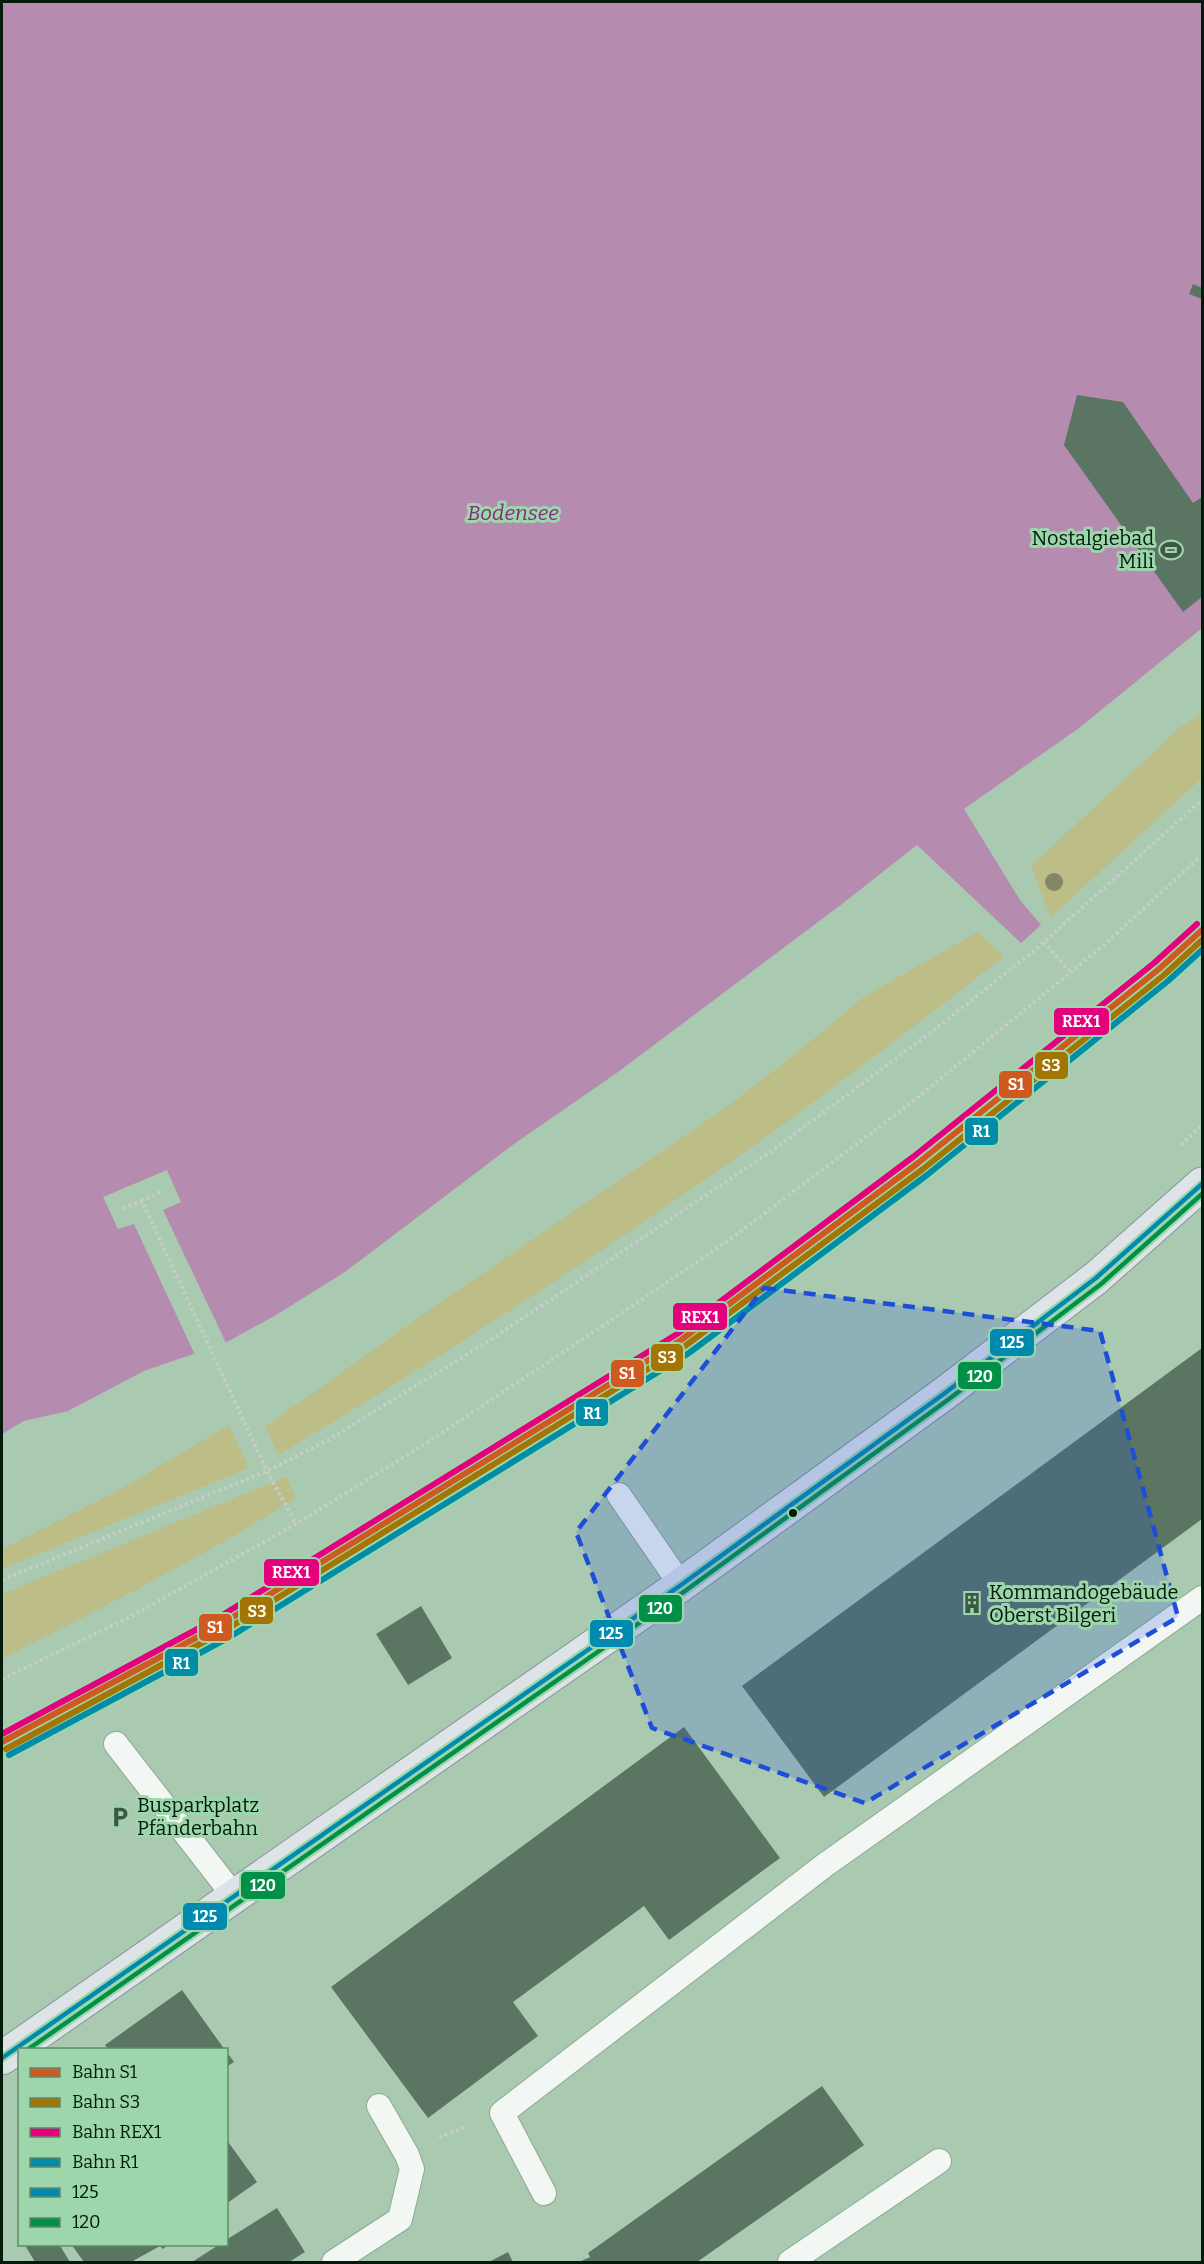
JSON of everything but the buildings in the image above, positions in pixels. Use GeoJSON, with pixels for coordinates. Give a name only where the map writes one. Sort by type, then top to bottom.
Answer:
{"type":"FeatureCollection","features":[{"type":"Feature","properties":{"kind":"main road"},"geometry":{"type":"LineString","coordinates":[[2,2058],[681,1585],[945,1393],[1096,1278],[1203,1184]]}},
{"type":"Feature","properties":{"kind":"lane"},"geometry":{"type":"LineString","coordinates":[[619,1495],[681,1585]]}},
{"type":"Feature","properties":{"kind":"lane"},"geometry":{"type":"LineString","coordinates":[[544,2193],[502,2113],[825,1865],[1203,1598]]}},
{"type":"Feature","properties":{"kind":"lane"},"geometry":{"type":"LineString","coordinates":[[116,1743],[234,1896]]}},
{"type":"Feature","properties":{"kind":"lane"},"geometry":{"type":"LineString","coordinates":[[334,2262],[400,2219],[412,2169],[407,2155],[379,2106]]}},
{"type":"Feature","properties":{"kind":"lane"},"geometry":{"type":"LineString","coordinates":[[790,2262],[939,2161]]}},
{"type":"Feature","properties":{"kind":"path"},"geometry":{"type":"LineString","coordinates":[[2,1580],[267,1471],[328,1440],[485,1343],[778,1146],[934,1030],[1044,942],[1203,800]]}},
{"type":"Feature","properties":{"kind":"path"},"geometry":{"type":"LineString","coordinates":[[2,1678],[128,1618],[296,1524],[435,1438],[729,1240],[907,1106],[1071,973],[1203,855]]}},
{"type":"Feature","properties":{"kind":"path"},"geometry":{"type":"LineString","coordinates":[[1044,942],[1071,973]]}},
{"type":"Feature","properties":{"kind":"path"},"geometry":{"type":"LineString","coordinates":[[1178,1148],[1203,1125]]}},
{"type":"Feature","properties":{"kind":"path"},"geometry":{"type":"LineString","coordinates":[[123,1208],[160,1192]]}},
{"type":"Feature","properties":{"kind":"path"},"geometry":{"type":"LineString","coordinates":[[142,1201],[267,1471],[296,1524]]}},
{"type":"Feature","properties":{"kind":"path"},"geometry":{"type":"LineString","coordinates":[[407,2155],[438,2137],[502,2113]]}},
{"type":"Feature","properties":{"kind":"highlighted area"},"geometry":{"type":"Polygon","coordinates":[[[764,1288],[1100,1331],[1178,1617],[865,1803],[652,1728],[576,1532],[764,1288]]]}},
{"type":"Feature","properties":{"kind":"green space"},"geometry":{"type":"Polygon","coordinates":[[[1202,713],[1202,778],[1051,917],[1031,866],[1181,727],[1202,713]]]}},
{"type":"Feature","properties":{"kind":"green space"},"geometry":{"type":"Polygon","coordinates":[[[978,932],[1004,957],[835,1086],[732,1161],[564,1275],[394,1385],[278,1455],[265,1427],[435,1306],[718,1113],[788,1060],[865,996],[978,932]]]}},
{"type":"Feature","properties":{"kind":"green space"},"geometry":{"type":"Polygon","coordinates":[[[229,1425],[249,1468],[2,1569],[2,1549],[121,1489],[229,1425]]]}},
{"type":"Feature","properties":{"kind":"green space"},"geometry":{"type":"Polygon","coordinates":[[[286,1477],[296,1498],[151,1582],[2,1658],[2,1594],[286,1477]]]}},
{"type":"Feature","properties":{"kind":"water","name":"Bodensee"},"geometry":{"type":"Polygon","coordinates":[[[2,2],[1202,2],[1202,628],[1079,728],[964,809],[1020,900],[1041,925],[1021,943],[917,845],[618,1072],[514,1144],[345,1272],[276,1315],[225,1343],[144,1371],[68,1411],[24,1421],[2,1434],[2,2]]]}},
{"type":"Feature","properties":{"kind":"pier"},"geometry":{"type":"Polygon","coordinates":[[[167,1170],[181,1202],[163,1210],[227,1345],[196,1357],[134,1224],[118,1229],[103,1197],[167,1170]]]}},
{"type":"Feature","properties":{"kind":"rail line","name":"REX1"},"geometry":{"type":"LineString","coordinates":[[2,1734],[216,1619],[677,1334],[913,1157],[1154,963],[1197,924]]}},
{"type":"Feature","properties":{"kind":"rail line","name":"S1"},"geometry":{"type":"LineString","coordinates":[[2,1742],[220,1625],[681,1340],[918,1163],[1159,969],[1202,930]]}},
{"type":"Feature","properties":{"kind":"rail line","name":"S3"},"geometry":{"type":"LineString","coordinates":[[6,1749],[224,1631],[685,1346],[923,1169],[1164,975],[1202,940]]}},
{"type":"Feature","properties":{"kind":"rail line","name":"R1"},"geometry":{"type":"LineString","coordinates":[[9,1755],[228,1638],[689,1353],[927,1175],[1168,981],[1202,950]]}},
{"type":"Feature","properties":{"kind":"transit line","name":"125"},"geometry":{"type":"LineString","coordinates":[[2,2058],[681,1585],[945,1393],[1096,1278],[1202,1184]]}},
{"type":"Feature","properties":{"kind":"transit line","name":"120"},"geometry":{"type":"LineString","coordinates":[[30,2048],[685,1591],[949,1399],[1101,1284],[1202,1194]]}},
{"type":"Feature","properties":{"kind":"place","name":"Nostalgiebad Mili"},"geometry":{"type":"Point","coordinates":[1171,550]}},
{"type":"Feature","properties":{"kind":"place","name":"Kommandogebäude Oberst Bilgeri"},"geometry":{"type":"Point","coordinates":[972,1603]}},
{"type":"Feature","properties":{"kind":"place","name":"Busparkplatz Pfänderbahn"},"geometry":{"type":"Point","coordinates":[120,1817]}}]}
